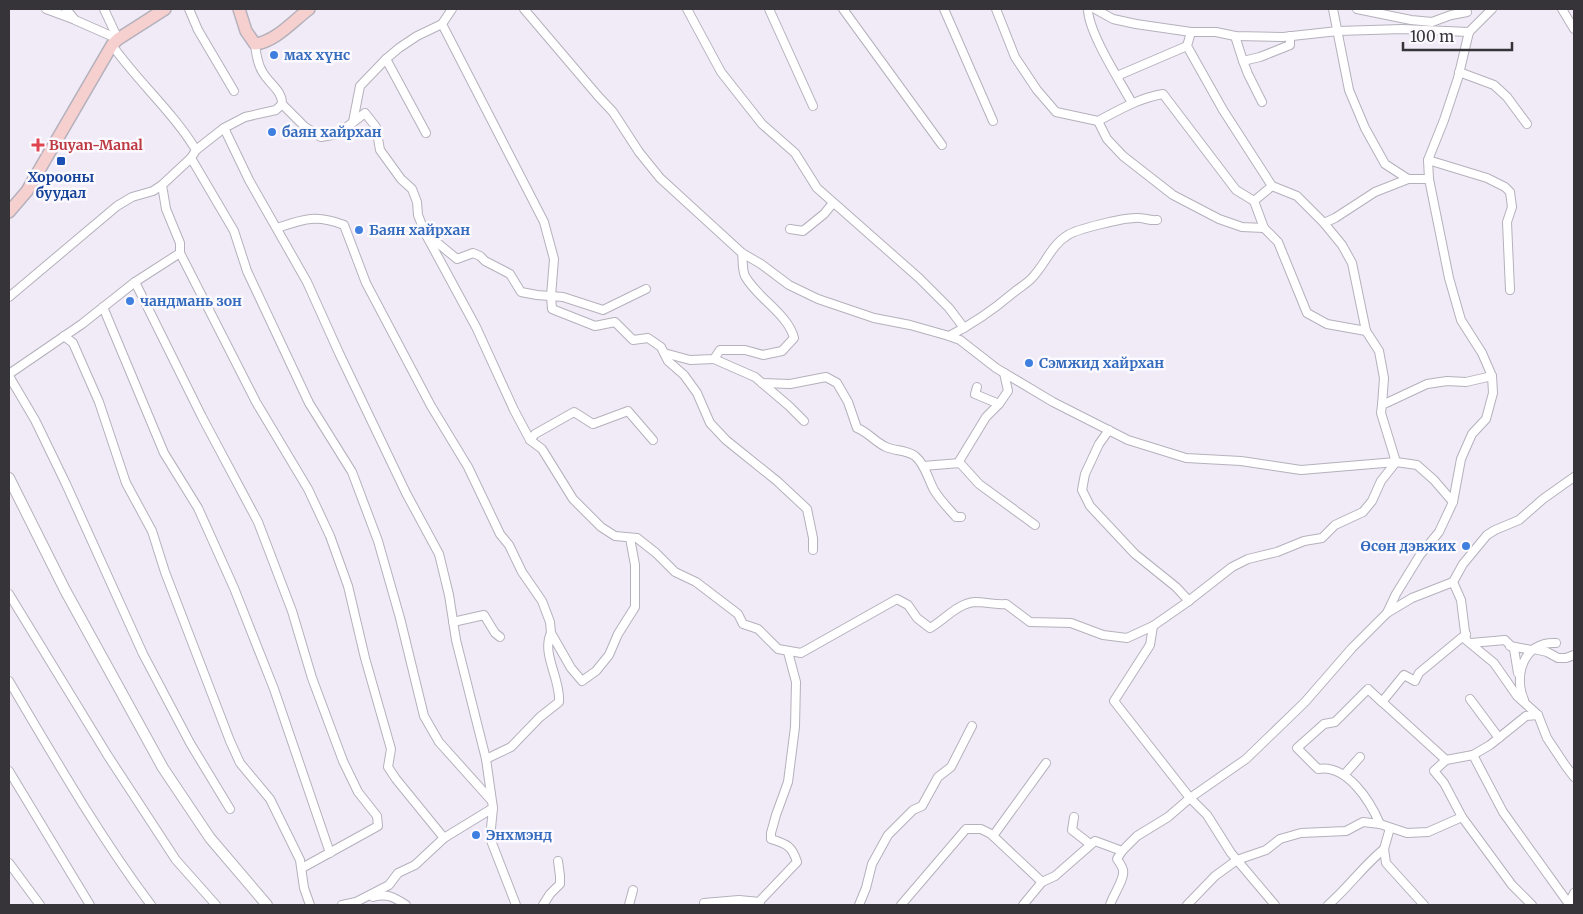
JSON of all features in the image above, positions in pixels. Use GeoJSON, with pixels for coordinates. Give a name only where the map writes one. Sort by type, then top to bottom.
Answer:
{"type":"FeatureCollection","features":[{"type":"Feature","properties":{"kind":"main road"},"geometry":{"type":"LineString","coordinates":[[239,9],[246,31],[255,44],[263,43],[272,38],[309,9]]}},
{"type":"Feature","properties":{"kind":"main road"},"geometry":{"type":"LineString","coordinates":[[9,212],[27,191],[115,42],[158,11]]}},
{"type":"Feature","properties":{"kind":"street"},"geometry":{"type":"LineString","coordinates":[[46,9],[75,20],[115,42]]}},
{"type":"Feature","properties":{"kind":"street"},"geometry":{"type":"LineString","coordinates":[[66,9],[75,20]]}},
{"type":"Feature","properties":{"kind":"street"},"geometry":{"type":"LineString","coordinates":[[104,9],[115,42],[128,68],[184,130],[196,150]]}},
{"type":"Feature","properties":{"kind":"street"},"geometry":{"type":"LineString","coordinates":[[189,9],[198,30],[234,90]]}},
{"type":"Feature","properties":{"kind":"street"},"geometry":{"type":"LineString","coordinates":[[352,122],[360,86],[386,59],[417,36],[442,24],[452,9]]}},
{"type":"Feature","properties":{"kind":"street"},"geometry":{"type":"LineString","coordinates":[[524,9],[598,96],[614,112],[638,152],[660,178],[742,252],[789,285],[818,299],[874,318],[960,340],[1004,373],[1053,402],[1128,440],[1186,458],[1241,461],[1301,470],[1396,462],[1417,465],[1434,480],[1453,502]]}},
{"type":"Feature","properties":{"kind":"street"},"geometry":{"type":"LineString","coordinates":[[687,9],[722,72],[762,124],[795,152],[817,188],[918,278],[949,308],[964,328]]}},
{"type":"Feature","properties":{"kind":"street"},"geometry":{"type":"LineString","coordinates":[[769,9],[813,106]]}},
{"type":"Feature","properties":{"kind":"street"},"geometry":{"type":"LineString","coordinates":[[843,9],[942,145]]}},
{"type":"Feature","properties":{"kind":"street"},"geometry":{"type":"LineString","coordinates":[[944,9],[993,121]]}},
{"type":"Feature","properties":{"kind":"street"},"geometry":{"type":"LineString","coordinates":[[996,9],[1015,57],[1037,90],[1056,112],[1098,121],[1132,103],[1147,97],[1163,94],[1236,190],[1254,201],[1264,228],[1278,242],[1306,313],[1327,324],[1366,331]]}},
{"type":"Feature","properties":{"kind":"street"},"geometry":{"type":"LineString","coordinates":[[1088,9],[1088,19],[1132,103]]}},
{"type":"Feature","properties":{"kind":"street"},"geometry":{"type":"LineString","coordinates":[[1095,9],[1113,19],[1136,24],[1190,32],[1216,32],[1235,36],[1290,36],[1338,30],[1412,29],[1469,32]]}},
{"type":"Feature","properties":{"kind":"street"},"geometry":{"type":"LineString","coordinates":[[1333,9],[1348,90],[1365,128],[1385,164],[1408,179]]}},
{"type":"Feature","properties":{"kind":"street"},"geometry":{"type":"LineString","coordinates":[[1357,9],[1411,20],[1432,22],[1450,15],[1467,12],[1466,9]]}},
{"type":"Feature","properties":{"kind":"street"},"geometry":{"type":"LineString","coordinates":[[1387,613],[1396,594],[1420,555],[1438,532],[1453,502],[1461,459],[1472,434],[1486,419],[1493,393],[1492,376],[1482,353],[1461,320],[1449,278],[1428,160],[1444,120],[1469,32],[1492,9]]}},
{"type":"Feature","properties":{"kind":"street"},"geometry":{"type":"LineString","coordinates":[[1562,9],[1574,29]]}},
{"type":"Feature","properties":{"kind":"street"},"geometry":{"type":"LineString","coordinates":[[442,24],[544,222],[554,259],[550,296],[552,309],[595,326],[616,322],[633,340],[648,338],[661,347],[668,361],[684,375],[697,393],[710,423],[726,440],[777,481],[807,509],[814,550]]}},
{"type":"Feature","properties":{"kind":"street"},"geometry":{"type":"LineString","coordinates":[[1190,32],[1186,46],[1223,110],[1272,186],[1297,196],[1324,223],[1342,245],[1352,262],[1366,331],[1379,351],[1384,378],[1380,413],[1396,462]]}},
{"type":"Feature","properties":{"kind":"street"},"geometry":{"type":"LineString","coordinates":[[1235,36],[1248,74],[1262,102]]}},
{"type":"Feature","properties":{"kind":"street"},"geometry":{"type":"LineString","coordinates":[[1243,60],[1260,57],[1290,45],[1290,36]]}},
{"type":"Feature","properties":{"kind":"street"},"geometry":{"type":"LineString","coordinates":[[9,297],[117,206],[132,197],[153,191],[162,185],[191,158],[196,150],[224,128],[245,117],[276,110],[282,104],[282,98],[261,70],[256,57],[255,44]]}},
{"type":"Feature","properties":{"kind":"street"},"geometry":{"type":"LineString","coordinates":[[1117,76],[1186,46]]}},
{"type":"Feature","properties":{"kind":"street"},"geometry":{"type":"LineString","coordinates":[[386,59],[426,133]]}},
{"type":"Feature","properties":{"kind":"street"},"geometry":{"type":"LineString","coordinates":[[1459,72],[1494,86],[1507,97],[1526,124]]}},
{"type":"Feature","properties":{"kind":"street"},"geometry":{"type":"LineString","coordinates":[[282,104],[306,127],[321,137],[338,134],[365,113],[376,127],[380,150],[412,189],[418,202],[418,215],[425,233],[476,327],[514,410],[530,440],[542,450],[573,499],[600,527],[615,536],[637,538],[675,572],[696,582],[738,614],[744,624],[758,629],[778,649],[802,653],[898,599],[908,605],[917,618],[930,628],[959,607],[971,602],[988,602],[998,605],[1006,604],[1030,622],[1071,623],[1103,635],[1127,638],[1153,626],[1189,601],[1232,567],[1248,559],[1277,552],[1304,541],[1322,538],[1335,524],[1363,512],[1372,501],[1381,481],[1396,462]]}},
{"type":"Feature","properties":{"kind":"street"},"geometry":{"type":"LineString","coordinates":[[1098,121],[1106,139],[1123,156],[1172,195],[1220,219],[1242,226],[1264,228]]}},
{"type":"Feature","properties":{"kind":"street"},"geometry":{"type":"LineString","coordinates":[[224,128],[249,180],[307,282],[406,494],[439,554],[456,640],[486,760],[492,804],[490,838],[516,905]]}},
{"type":"Feature","properties":{"kind":"street"},"geometry":{"type":"LineString","coordinates":[[191,158],[234,231],[247,271],[309,403],[352,472],[378,541],[400,618],[424,716],[439,742],[492,804]]}},
{"type":"Feature","properties":{"kind":"street"},"geometry":{"type":"LineString","coordinates":[[1428,160],[1487,178],[1505,187],[1510,192],[1512,207],[1506,222],[1510,290]]}},
{"type":"Feature","properties":{"kind":"street"},"geometry":{"type":"LineString","coordinates":[[1324,223],[1336,218],[1375,192],[1408,179],[1430,179]]}},
{"type":"Feature","properties":{"kind":"street"},"geometry":{"type":"LineString","coordinates":[[162,185],[166,208],[180,243],[180,253],[256,402],[308,489],[330,536],[348,586],[391,749],[388,767],[444,838]]}},
{"type":"Feature","properties":{"kind":"street"},"geometry":{"type":"LineString","coordinates":[[1254,201],[1272,186]]}},
{"type":"Feature","properties":{"kind":"street"},"geometry":{"type":"LineString","coordinates":[[790,229],[803,232],[824,214],[833,203]]}},
{"type":"Feature","properties":{"kind":"street"},"geometry":{"type":"LineString","coordinates":[[277,228],[304,218],[330,219],[344,225],[366,283],[430,406],[468,467],[500,534],[509,545],[522,572],[540,596],[550,622],[551,633],[547,651],[558,684],[559,702],[540,717],[511,747],[486,760]]}},
{"type":"Feature","properties":{"kind":"street"},"geometry":{"type":"LineString","coordinates":[[949,336],[994,309],[1030,280],[1042,266],[1055,245],[1069,233],[1123,219],[1157,220]]}},
{"type":"Feature","properties":{"kind":"street"},"geometry":{"type":"LineString","coordinates":[[425,233],[457,259],[473,253],[510,274],[521,292],[563,297],[603,310],[646,289]]}},
{"type":"Feature","properties":{"kind":"street"},"geometry":{"type":"LineString","coordinates":[[714,359],[720,350],[745,350],[764,355],[782,351],[794,338],[792,328],[744,275],[742,252]]}},
{"type":"Feature","properties":{"kind":"street"},"geometry":{"type":"LineString","coordinates":[[180,253],[135,282],[9,375],[35,420],[66,484],[143,654],[190,743],[230,809]]}},
{"type":"Feature","properties":{"kind":"street"},"geometry":{"type":"LineString","coordinates":[[135,282],[202,417],[258,522],[292,611],[312,678],[343,761],[358,792],[377,816],[378,826],[302,868]]}},
{"type":"Feature","properties":{"kind":"street"},"geometry":{"type":"LineString","coordinates":[[103,307],[164,452],[198,508],[234,588],[274,689],[330,853]]}},
{"type":"Feature","properties":{"kind":"street"},"geometry":{"type":"LineString","coordinates":[[64,336],[73,343],[99,402],[126,483],[152,531],[165,572],[230,742],[240,763],[270,799],[300,860],[304,888],[310,905]]}},
{"type":"Feature","properties":{"kind":"street"},"geometry":{"type":"LineString","coordinates":[[664,353],[690,360],[714,359],[755,377],[790,406],[804,421]]}},
{"type":"Feature","properties":{"kind":"street"},"geometry":{"type":"LineString","coordinates":[[958,463],[986,417],[999,404],[1008,391],[1004,373]]}},
{"type":"Feature","properties":{"kind":"street"},"geometry":{"type":"LineString","coordinates":[[1382,405],[1427,384],[1447,381],[1466,382],[1492,376]]}},
{"type":"Feature","properties":{"kind":"street"},"geometry":{"type":"LineString","coordinates":[[762,383],[790,384],[826,377],[837,383],[848,402],[857,428],[866,431],[886,447],[903,450],[916,456],[938,496],[956,517],[961,518]]}},
{"type":"Feature","properties":{"kind":"street"},"geometry":{"type":"LineString","coordinates":[[977,387],[975,394],[999,404]]}},
{"type":"Feature","properties":{"kind":"street"},"geometry":{"type":"LineString","coordinates":[[530,440],[535,434],[574,412],[593,424],[628,411],[653,440]]}},
{"type":"Feature","properties":{"kind":"street"},"geometry":{"type":"LineString","coordinates":[[1109,430],[1099,444],[1085,474],[1082,490],[1090,506],[1136,554],[1176,587],[1189,601]]}},
{"type":"Feature","properties":{"kind":"street"},"geometry":{"type":"LineString","coordinates":[[923,466],[960,463],[980,484],[1035,525]]}},
{"type":"Feature","properties":{"kind":"street"},"geometry":{"type":"LineString","coordinates":[[1110,905],[1121,883],[1124,871],[1117,859],[1137,836],[1168,817],[1190,798],[1246,759],[1305,702],[1352,648],[1387,613],[1412,598],[1452,582],[1463,564],[1487,535],[1494,530],[1519,520],[1574,477]]}},
{"type":"Feature","properties":{"kind":"street"},"geometry":{"type":"LineString","coordinates":[[9,478],[70,598],[163,768],[210,838],[267,905]]}},
{"type":"Feature","properties":{"kind":"street"},"geometry":{"type":"LineString","coordinates":[[551,633],[582,681],[596,671],[609,655],[618,634],[635,607],[635,565],[630,538]]}},
{"type":"Feature","properties":{"kind":"street"},"geometry":{"type":"LineString","coordinates":[[1452,582],[1461,600],[1466,640],[1494,663],[1517,696],[1538,714],[1548,738],[1574,777]]}},
{"type":"Feature","properties":{"kind":"street"},"geometry":{"type":"LineString","coordinates":[[9,594],[108,756],[176,860],[216,905]]}},
{"type":"Feature","properties":{"kind":"street"},"geometry":{"type":"LineString","coordinates":[[453,622],[484,615],[495,633],[500,637]]}},
{"type":"Feature","properties":{"kind":"street"},"geometry":{"type":"LineString","coordinates":[[1153,626],[1150,645],[1114,701],[1190,798],[1206,815],[1237,860],[1274,905]]}},
{"type":"Feature","properties":{"kind":"street"},"geometry":{"type":"LineString","coordinates":[[1365,686],[1382,702],[1404,675],[1415,681],[1419,672],[1466,634]]}},
{"type":"Feature","properties":{"kind":"street"},"geometry":{"type":"LineString","coordinates":[[1471,643],[1505,640],[1514,650],[1520,692],[1526,704]]}},
{"type":"Feature","properties":{"kind":"street"},"geometry":{"type":"LineString","coordinates":[[1518,675],[1526,656],[1533,650],[1545,644],[1556,643]]}},
{"type":"Feature","properties":{"kind":"street"},"geometry":{"type":"LineString","coordinates":[[1510,646],[1547,652],[1558,658],[1574,655]]}},
{"type":"Feature","properties":{"kind":"street"},"geometry":{"type":"LineString","coordinates":[[704,903],[739,900],[758,904],[796,862],[793,850],[784,843],[771,839],[776,815],[788,782],[795,727],[796,682],[788,652]]}},
{"type":"Feature","properties":{"kind":"street"},"geometry":{"type":"LineString","coordinates":[[9,681],[67,780],[127,872],[151,905]]}},
{"type":"Feature","properties":{"kind":"street"},"geometry":{"type":"LineString","coordinates":[[1365,686],[1446,760]]}},
{"type":"Feature","properties":{"kind":"street"},"geometry":{"type":"LineString","coordinates":[[1365,686],[1335,722],[1324,724],[1297,748],[1318,769],[1328,767],[1344,775],[1372,805],[1380,824]]}},
{"type":"Feature","properties":{"kind":"street"},"geometry":{"type":"LineString","coordinates":[[1470,699],[1499,738]]}},
{"type":"Feature","properties":{"kind":"street"},"geometry":{"type":"LineString","coordinates":[[1532,905],[1512,885],[1462,817],[1444,783],[1434,771],[1446,760],[1473,755],[1490,745],[1526,716],[1538,714]]}},
{"type":"Feature","properties":{"kind":"street"},"geometry":{"type":"LineString","coordinates":[[859,905],[866,888],[872,864],[888,834],[913,810],[922,806],[938,777],[951,767],[972,726]]}},
{"type":"Feature","properties":{"kind":"street"},"geometry":{"type":"LineString","coordinates":[[1473,755],[1503,812],[1569,904],[1574,893]]}},
{"type":"Feature","properties":{"kind":"street"},"geometry":{"type":"LineString","coordinates":[[1344,775],[1360,757]]}},
{"type":"Feature","properties":{"kind":"street"},"geometry":{"type":"LineString","coordinates":[[993,836],[1046,763]]}},
{"type":"Feature","properties":{"kind":"street"},"geometry":{"type":"LineString","coordinates":[[9,771],[90,905]]}},
{"type":"Feature","properties":{"kind":"street"},"geometry":{"type":"LineString","coordinates":[[356,902],[389,885],[398,873],[415,865],[444,838],[492,804]]}},
{"type":"Feature","properties":{"kind":"street"},"geometry":{"type":"LineString","coordinates":[[1074,816],[1072,830],[1090,844]]}},
{"type":"Feature","properties":{"kind":"street"},"geometry":{"type":"LineString","coordinates":[[1187,905],[1215,876],[1237,860],[1266,850],[1280,839],[1301,833],[1346,832],[1363,822],[1380,824],[1406,833],[1428,832],[1462,817]]}},
{"type":"Feature","properties":{"kind":"street"},"geometry":{"type":"LineString","coordinates":[[1390,828],[1384,849],[1386,863],[1424,905]]}},
{"type":"Feature","properties":{"kind":"street"},"geometry":{"type":"LineString","coordinates":[[901,905],[966,829],[981,829],[993,836],[1042,882]]}},
{"type":"Feature","properties":{"kind":"street"},"geometry":{"type":"LineString","coordinates":[[1023,905],[1042,882],[1054,876],[1094,841],[1122,851]]}},
{"type":"Feature","properties":{"kind":"street"},"geometry":{"type":"LineString","coordinates":[[1328,905],[1356,878],[1368,862],[1384,849]]}},
{"type":"Feature","properties":{"kind":"street"},"geometry":{"type":"LineString","coordinates":[[543,905],[560,884],[558,861]]}},
{"type":"Feature","properties":{"kind":"street"},"geometry":{"type":"LineString","coordinates":[[9,863],[40,905]]}},
{"type":"Feature","properties":{"kind":"street"},"geometry":{"type":"LineString","coordinates":[[629,905],[633,890]]}},
{"type":"Feature","properties":{"kind":"street"},"geometry":{"type":"LineString","coordinates":[[342,905],[387,895],[406,905]]}},
{"type":"Feature","properties":{"kind":"place","name":"мах хүнс"},"geometry":{"type":"Point","coordinates":[274,55]}},
{"type":"Feature","properties":{"kind":"place","name":"баян хайрхан"},"geometry":{"type":"Point","coordinates":[272,132]}},
{"type":"Feature","properties":{"kind":"place","name":"Buyan-Manal"},"geometry":{"type":"Point","coordinates":[38,145]}},
{"type":"Feature","properties":{"kind":"place","name":"Хорооны буудал"},"geometry":{"type":"Point","coordinates":[61,161]}},
{"type":"Feature","properties":{"kind":"place","name":"Баян хайрхан"},"geometry":{"type":"Point","coordinates":[359,230]}},
{"type":"Feature","properties":{"kind":"place","name":"чандмань зон"},"geometry":{"type":"Point","coordinates":[130,301]}},
{"type":"Feature","properties":{"kind":"place","name":"Сэмжид хайрхан"},"geometry":{"type":"Point","coordinates":[1029,363]}},
{"type":"Feature","properties":{"kind":"place","name":"Өсөн дэвжих"},"geometry":{"type":"Point","coordinates":[1466,546]}},
{"type":"Feature","properties":{"kind":"place","name":"Энхмэнд"},"geometry":{"type":"Point","coordinates":[476,835]}}]}
